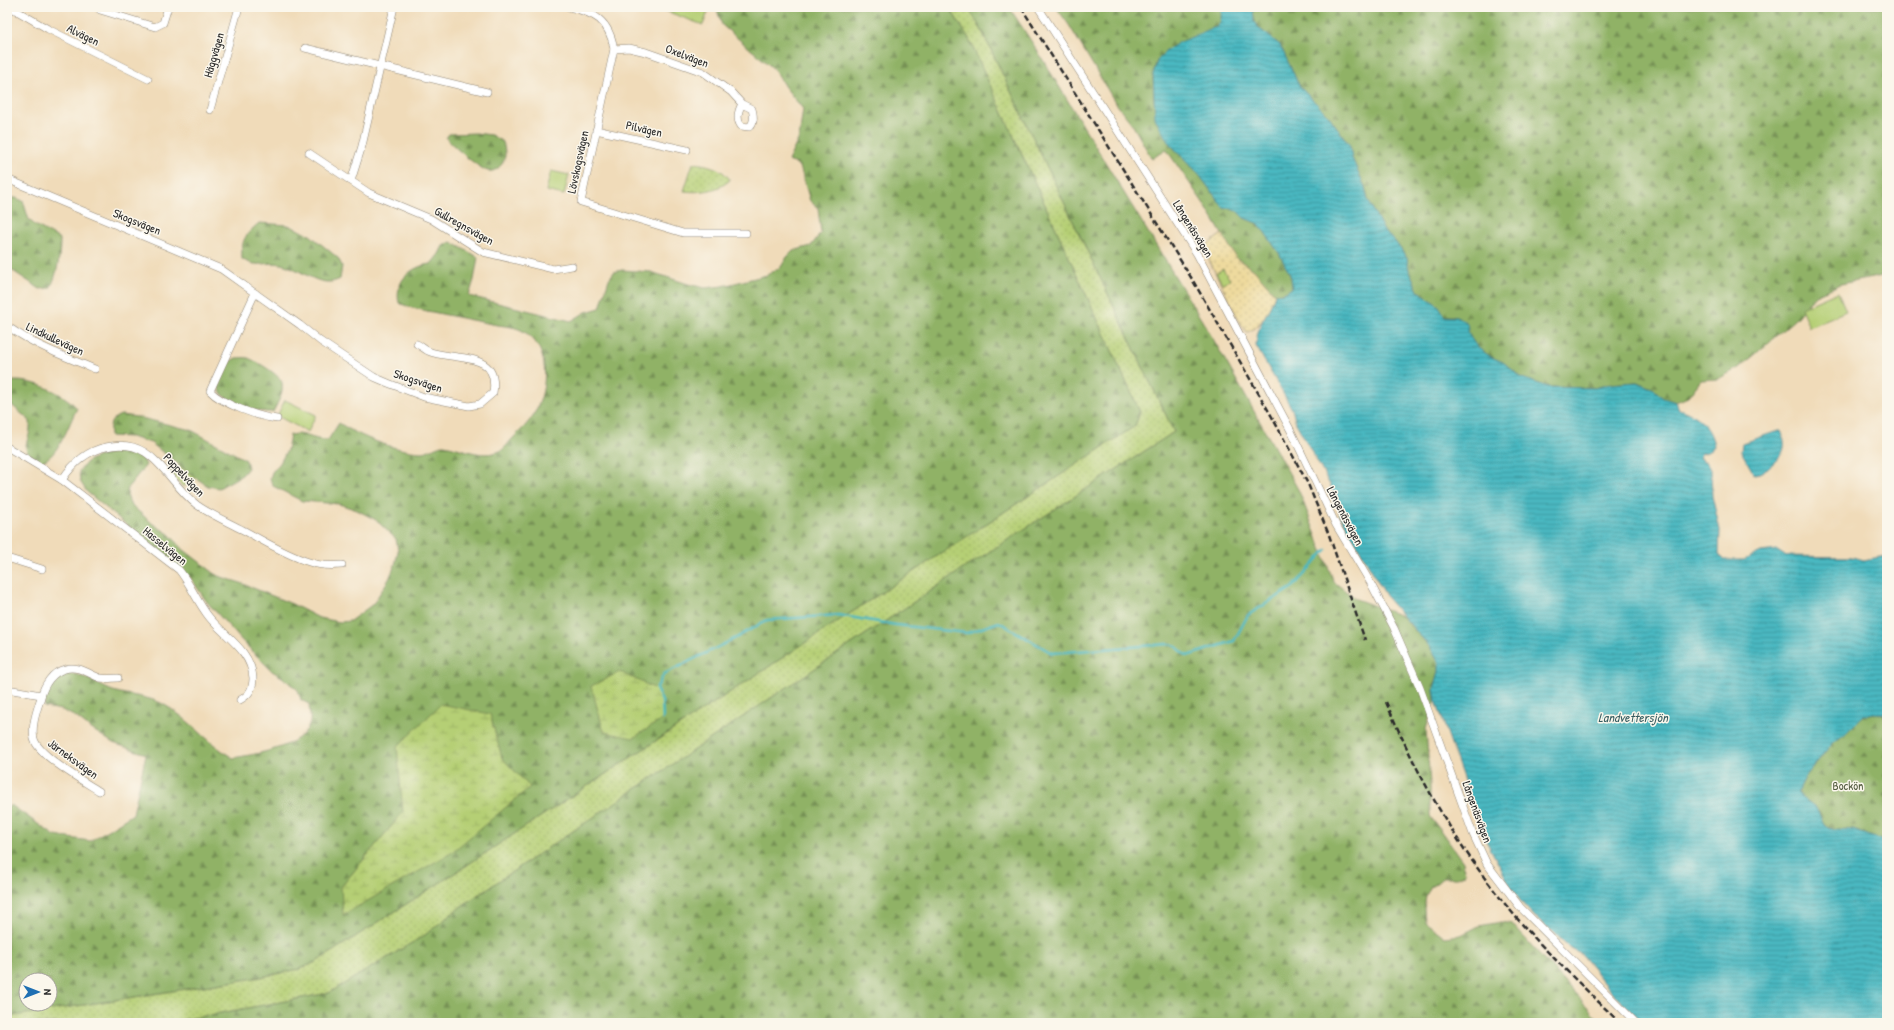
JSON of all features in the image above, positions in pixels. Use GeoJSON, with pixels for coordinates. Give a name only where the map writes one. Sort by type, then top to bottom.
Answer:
{"type":"FeatureCollection","features":[{"type":"Feature","properties":{"kind":"street","name":"Alvägen"},"geometry":{"type":"LineString","coordinates":[[10,7],[48,29],[148,79]]}},
{"type":"Feature","properties":{"kind":"street"},"geometry":{"type":"LineString","coordinates":[[97,7],[100,10],[155,27],[163,23],[168,7]]}},
{"type":"Feature","properties":{"kind":"street","name":"Häggvägen"},"geometry":{"type":"LineString","coordinates":[[210,110],[239,7]]}},
{"type":"Feature","properties":{"kind":"street"},"geometry":{"type":"LineString","coordinates":[[352,181],[362,146],[394,7]]}},
{"type":"Feature","properties":{"kind":"street","name":"Långenäsvägen"},"geometry":{"type":"LineString","coordinates":[[1038,7],[1197,254],[1291,431],[1336,525],[1370,582],[1394,628],[1420,688],[1473,834],[1486,864],[1520,907],[1636,1023]]}},
{"type":"Feature","properties":{"kind":"street"},"geometry":{"type":"LineString","coordinates":[[574,8],[592,14],[600,20],[611,35],[614,49]]}},
{"type":"Feature","properties":{"kind":"street"},"geometry":{"type":"LineString","coordinates":[[305,48],[487,92]]}},
{"type":"Feature","properties":{"kind":"street","name":"Oxelvägen"},"geometry":{"type":"LineString","coordinates":[[614,49],[629,48],[646,52],[703,72],[731,92],[742,104]]}},
{"type":"Feature","properties":{"kind":"street","name":"Lövskogsvägen"},"geometry":{"type":"LineString","coordinates":[[614,49],[581,202],[683,234],[746,233]]}},
{"type":"Feature","properties":{"kind":"street","name":"Pilvägen"},"geometry":{"type":"LineString","coordinates":[[596,130],[687,150]]}},
{"type":"Feature","properties":{"kind":"street","name":"Gullregnsvägen"},"geometry":{"type":"LineString","coordinates":[[309,153],[369,193],[431,219],[483,252],[553,268],[572,266]]}},
{"type":"Feature","properties":{"kind":"street","name":"Skogsvägen"},"geometry":{"type":"LineString","coordinates":[[7,179],[221,269],[320,341],[374,377],[424,397],[469,406],[480,404],[493,393],[494,385],[492,372],[482,363],[428,351],[418,344]]}},
{"type":"Feature","properties":{"kind":"street"},"geometry":{"type":"LineString","coordinates":[[255,293],[210,391],[220,399],[257,416],[277,419]]}},
{"type":"Feature","properties":{"kind":"street","name":"Lindkullevägen"},"geometry":{"type":"LineString","coordinates":[[7,326],[35,343],[95,369]]}},
{"type":"Feature","properties":{"kind":"street","name":"Poppelvägen"},"geometry":{"type":"LineString","coordinates":[[62,480],[69,469],[87,452],[111,445],[125,444],[135,446],[144,450],[153,457],[180,490],[198,506],[308,562],[331,566],[342,564]]}},
{"type":"Feature","properties":{"kind":"street","name":"Hasselvägen"},"geometry":{"type":"LineString","coordinates":[[7,447],[62,480],[179,570],[191,585],[209,617],[239,647],[248,659],[252,669],[252,688],[250,692],[240,700]]}},
{"type":"Feature","properties":{"kind":"street"},"geometry":{"type":"LineString","coordinates":[[7,558],[42,569]]}},
{"type":"Feature","properties":{"kind":"street","name":"Järneksvägen"},"geometry":{"type":"LineString","coordinates":[[99,791],[52,760],[37,745],[34,738],[34,724],[41,695],[52,675],[66,668],[78,668],[102,678],[118,678]]}},
{"type":"Feature","properties":{"kind":"street"},"geometry":{"type":"LineString","coordinates":[[7,689],[41,695]]}},
{"type":"Feature","properties":{"kind":"green space"},"geometry":{"type":"Polygon","coordinates":[[[664,7],[710,7],[703,25],[663,10],[664,7]]]}},
{"type":"Feature","properties":{"kind":"green space"},"geometry":{"type":"Polygon","coordinates":[[[716,7],[949,7],[968,37],[1140,412],[1135,426],[461,869],[316,962],[299,969],[261,977],[58,1009],[58,972],[18,972],[18,1012],[39,1012],[7,1017],[7,808],[11,805],[55,836],[90,841],[133,814],[146,754],[113,743],[76,717],[62,710],[44,707],[48,693],[58,678],[65,674],[73,674],[81,676],[119,693],[157,701],[181,716],[233,758],[265,752],[288,744],[305,732],[310,723],[309,704],[301,700],[298,690],[272,671],[245,644],[207,602],[190,577],[87,492],[80,481],[79,471],[88,461],[103,454],[133,452],[142,456],[146,465],[128,487],[127,495],[130,504],[153,524],[169,534],[184,550],[218,576],[241,583],[292,604],[319,618],[340,622],[350,621],[373,604],[389,579],[395,565],[398,551],[396,539],[376,520],[357,510],[339,504],[302,501],[273,486],[270,479],[272,472],[280,463],[287,450],[290,435],[300,434],[322,440],[328,440],[339,423],[378,442],[411,451],[427,451],[444,445],[472,452],[486,454],[493,453],[504,449],[529,421],[539,404],[543,392],[544,368],[542,356],[538,346],[531,337],[521,330],[514,328],[412,308],[399,303],[399,288],[406,276],[417,268],[431,264],[443,246],[451,242],[478,257],[474,280],[469,296],[571,321],[586,312],[600,308],[609,279],[614,272],[622,270],[651,272],[705,288],[723,286],[767,275],[781,267],[793,251],[811,246],[821,233],[818,208],[810,201],[801,170],[797,164],[788,161],[799,138],[803,109],[785,87],[774,69],[722,25],[716,7]],[[489,714],[403,812],[341,887],[529,787],[502,758],[489,714]]]}},
{"type":"Feature","properties":{"kind":"green space"},"geometry":{"type":"Polygon","coordinates":[[[949,7],[968,7],[981,29],[1174,432],[966,567],[463,905],[425,935],[329,993],[167,1023],[7,1023],[7,1017],[39,1012],[58,1012],[58,1009],[261,977],[299,969],[316,962],[461,869],[1135,426],[1140,412],[968,37],[949,7]]]}},
{"type":"Feature","properties":{"kind":"green space"},"geometry":{"type":"Polygon","coordinates":[[[968,7],[1009,7],[1035,47],[1212,337],[1299,491],[1334,582],[1356,599],[1402,616],[1430,647],[1439,663],[1439,671],[1434,689],[1435,701],[1426,729],[1430,784],[1430,816],[1463,862],[1465,874],[1454,878],[1443,878],[1431,887],[1426,896],[1424,908],[1425,922],[1445,937],[1461,935],[1479,926],[1501,922],[1512,924],[1602,1023],[167,1023],[329,993],[425,935],[463,905],[966,567],[1174,432],[981,29],[968,7]]]}},
{"type":"Feature","properties":{"kind":"green space"},"geometry":{"type":"Polygon","coordinates":[[[1056,7],[1220,7],[1222,13],[1221,22],[1217,27],[1203,32],[1157,61],[1153,74],[1154,101],[1168,142],[1197,172],[1223,207],[1236,210],[1244,218],[1259,224],[1279,253],[1291,277],[1292,288],[1284,293],[1275,294],[1254,270],[1237,259],[1204,204],[1166,149],[1152,159],[1132,124],[1115,102],[1069,25],[1056,7]]]}},
{"type":"Feature","properties":{"kind":"green space"},"geometry":{"type":"Polygon","coordinates":[[[1253,7],[1887,7],[1887,275],[1841,284],[1815,295],[1796,318],[1742,366],[1718,379],[1701,380],[1688,397],[1676,402],[1663,398],[1654,389],[1637,382],[1610,384],[1595,388],[1548,387],[1522,378],[1503,362],[1491,357],[1477,347],[1453,316],[1444,316],[1439,306],[1418,291],[1409,270],[1407,258],[1394,240],[1385,233],[1368,200],[1365,187],[1352,158],[1350,146],[1329,116],[1300,87],[1280,45],[1260,29],[1254,22],[1253,7]]]}},
{"type":"Feature","properties":{"kind":"green space"},"geometry":{"type":"Polygon","coordinates":[[[476,133],[491,135],[503,142],[505,157],[500,166],[495,170],[488,171],[478,166],[446,138],[449,134],[476,133]]]}},
{"type":"Feature","properties":{"kind":"green space"},"geometry":{"type":"Polygon","coordinates":[[[693,163],[703,164],[719,170],[723,172],[730,180],[714,189],[696,192],[684,191],[693,163]]]}},
{"type":"Feature","properties":{"kind":"green space"},"geometry":{"type":"Polygon","coordinates":[[[551,171],[569,175],[564,195],[546,191],[551,171]]]}},
{"type":"Feature","properties":{"kind":"green space"},"geometry":{"type":"Polygon","coordinates":[[[7,198],[16,198],[23,201],[29,220],[60,239],[58,264],[53,283],[50,288],[40,289],[7,267],[7,198]]]}},
{"type":"Feature","properties":{"kind":"green space"},"geometry":{"type":"Polygon","coordinates":[[[259,223],[288,225],[310,235],[338,258],[342,266],[340,279],[333,282],[325,282],[281,264],[252,264],[242,259],[243,242],[250,231],[259,223]]]}},
{"type":"Feature","properties":{"kind":"green space"},"geometry":{"type":"Polygon","coordinates":[[[1223,269],[1230,280],[1223,284],[1216,273],[1223,269]]]}},
{"type":"Feature","properties":{"kind":"green space"},"geometry":{"type":"Polygon","coordinates":[[[1838,292],[1846,311],[1809,327],[1801,308],[1838,292]]]}},
{"type":"Feature","properties":{"kind":"green space"},"geometry":{"type":"Polygon","coordinates":[[[236,358],[246,358],[252,360],[268,369],[281,380],[282,391],[273,412],[260,411],[244,407],[224,396],[220,391],[219,382],[223,371],[229,363],[236,358]]]}},
{"type":"Feature","properties":{"kind":"green space"},"geometry":{"type":"Polygon","coordinates":[[[7,382],[25,382],[45,387],[63,396],[77,408],[63,439],[53,453],[41,462],[28,453],[26,449],[30,421],[7,401],[7,382]]]}},
{"type":"Feature","properties":{"kind":"green space"},"geometry":{"type":"Polygon","coordinates":[[[285,400],[316,415],[308,432],[277,416],[285,400]]]}},
{"type":"Feature","properties":{"kind":"green space"},"geometry":{"type":"Polygon","coordinates":[[[121,415],[137,417],[191,430],[246,460],[248,468],[242,475],[219,488],[208,486],[151,443],[131,437],[110,436],[112,421],[114,418],[121,415]]]}},
{"type":"Feature","properties":{"kind":"green space"},"geometry":{"type":"Polygon","coordinates":[[[179,466],[196,478],[183,487],[170,472],[179,466]]]}},
{"type":"Feature","properties":{"kind":"green space"},"geometry":{"type":"Polygon","coordinates":[[[620,672],[656,689],[662,701],[663,719],[633,738],[604,732],[591,686],[620,672]]]}},
{"type":"Feature","properties":{"kind":"green space"},"geometry":{"type":"Polygon","coordinates":[[[441,704],[490,714],[502,758],[530,787],[451,853],[343,915],[341,887],[403,812],[397,747],[441,704]]]}},
{"type":"Feature","properties":{"kind":"green space","name":"Bockön"},"geometry":{"type":"Polygon","coordinates":[[[1873,713],[1887,714],[1887,842],[1853,830],[1828,827],[1824,824],[1815,806],[1798,796],[1798,791],[1806,776],[1833,742],[1846,733],[1864,715],[1873,713]]]}},
{"type":"Feature","properties":{"kind":"sand"},"geometry":{"type":"Polygon","coordinates":[[[1222,234],[1237,259],[1254,270],[1275,294],[1268,311],[1261,322],[1252,330],[1247,332],[1241,324],[1203,248],[1222,234]]]}},
{"type":"Feature","properties":{"kind":"water","name":"Landvettersjön"},"geometry":{"type":"Polygon","coordinates":[[[1220,7],[1253,7],[1254,22],[1260,29],[1280,45],[1300,87],[1329,116],[1350,146],[1352,158],[1365,187],[1368,200],[1385,233],[1394,240],[1407,258],[1409,270],[1418,291],[1439,306],[1444,316],[1458,317],[1467,323],[1469,335],[1477,347],[1491,357],[1503,362],[1522,378],[1548,387],[1595,388],[1610,384],[1637,382],[1654,389],[1663,398],[1676,402],[1679,409],[1692,414],[1702,422],[1710,433],[1714,446],[1710,451],[1701,454],[1699,458],[1706,462],[1711,469],[1712,496],[1720,530],[1719,554],[1723,560],[1744,560],[1761,552],[1776,550],[1785,556],[1852,557],[1863,560],[1887,556],[1887,714],[1873,713],[1864,715],[1846,733],[1833,742],[1806,776],[1798,791],[1798,795],[1815,806],[1824,824],[1828,827],[1853,830],[1887,842],[1887,1023],[1644,1023],[1615,996],[1579,952],[1567,946],[1553,931],[1538,920],[1522,903],[1512,889],[1483,835],[1436,701],[1434,689],[1439,671],[1439,663],[1430,647],[1388,599],[1340,515],[1337,501],[1330,485],[1296,423],[1292,409],[1256,346],[1261,325],[1275,294],[1284,293],[1292,288],[1291,277],[1279,253],[1259,224],[1244,218],[1236,210],[1223,207],[1197,172],[1168,142],[1155,118],[1153,74],[1157,61],[1166,51],[1178,43],[1217,27],[1221,17],[1220,7]]]}},
{"type":"Feature","properties":{"kind":"water"},"geometry":{"type":"Polygon","coordinates":[[[1781,431],[1784,439],[1784,448],[1782,453],[1765,470],[1754,474],[1741,451],[1742,443],[1781,431]]]}},
{"type":"Feature","properties":{"kind":"waterway"},"geometry":{"type":"LineString","coordinates":[[663,719],[662,701],[656,689],[664,674],[736,638],[767,620],[838,615],[896,625],[967,633],[999,622],[1052,653],[1168,644],[1174,645],[1187,656],[1234,641],[1248,615],[1293,587],[1326,550]]}},
{"type":"Feature","properties":{"kind":"railway"},"geometry":{"type":"LineString","coordinates":[[1021,7],[1192,279],[1271,415],[1308,484],[1329,535],[1365,640]]}},
{"type":"Feature","properties":{"kind":"railway"},"geometry":{"type":"LineString","coordinates":[[1386,702],[1425,784],[1456,836],[1491,886],[1523,925],[1550,954],[1620,1023]]}}]}
